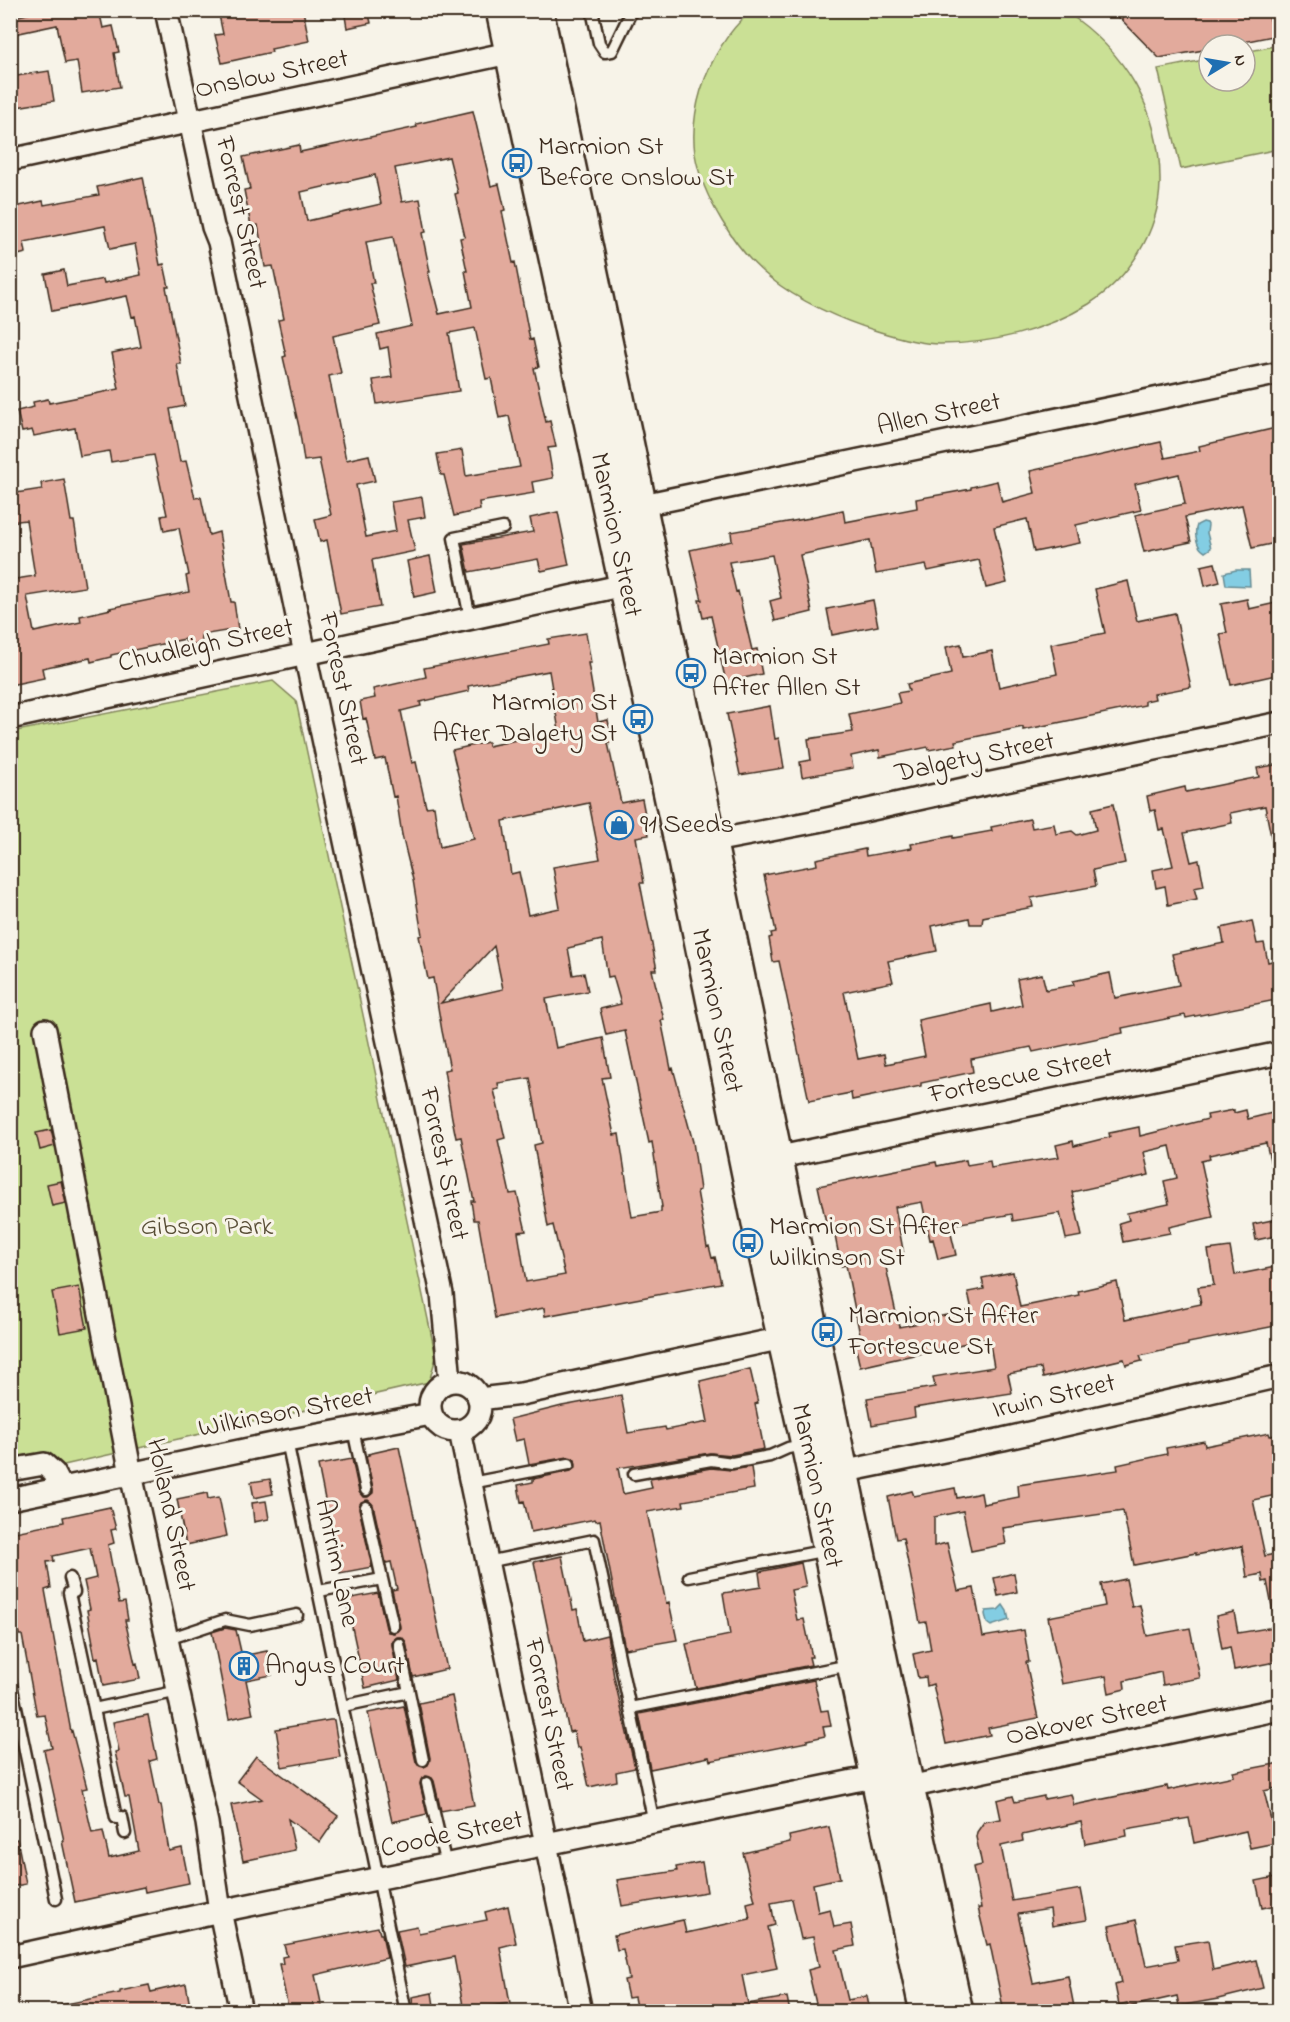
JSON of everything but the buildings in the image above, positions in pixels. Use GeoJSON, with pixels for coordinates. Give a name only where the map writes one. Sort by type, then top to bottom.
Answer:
{"type":"FeatureCollection","features":[{"type":"Feature","properties":{"kind":"main road","name":"Marmion Street"},"geometry":{"type":"LineString","coordinates":[[503,10],[548,215],[625,509],[625,585],[696,844],[775,1158],[798,1335],[808,1444],[853,1665],[891,1780],[956,2012]]}},
{"type":"Feature","properties":{"kind":"main road","name":"Marmion Street"},"geometry":{"type":"LineString","coordinates":[[536,10],[625,509],[696,844],[760,1228],[798,1335],[841,1472],[927,2012]]}},
{"type":"Feature","properties":{"kind":"street","name":"Forrest Street"},"geometry":{"type":"LineString","coordinates":[[166,10],[189,122],[219,245],[442,1294],[450,1381]]}},
{"type":"Feature","properties":{"kind":"street","name":"Onslow Street"},"geometry":{"type":"LineString","coordinates":[[10,160],[544,45]]}},
{"type":"Feature","properties":{"kind":"street","name":"Allen Street"},"geometry":{"type":"LineString","coordinates":[[625,509],[1280,373]]}},
{"type":"Feature","properties":{"kind":"street","name":"Chudleigh Street"},"geometry":{"type":"LineString","coordinates":[[10,718],[625,585]]}},
{"type":"Feature","properties":{"kind":"street","name":"Dalgety Street"},"geometry":{"type":"LineString","coordinates":[[696,844],[1280,723]]}},
{"type":"Feature","properties":{"kind":"street","name":"Holland Street"},"geometry":{"type":"LineString","coordinates":[[45,1030],[131,1474],[207,1823],[220,1911],[241,2012]]}},
{"type":"Feature","properties":{"kind":"street","name":"Fortescue Street"},"geometry":{"type":"LineString","coordinates":[[775,1158],[1280,1053]]}},
{"type":"Feature","properties":{"kind":"street"},"geometry":{"type":"LineString","coordinates":[[479,1399],[521,1394],[798,1335]]}},
{"type":"Feature","properties":{"kind":"street","name":"Irwin Street"},"geometry":{"type":"LineString","coordinates":[[841,1472],[1003,1439],[1280,1376]]}},
{"type":"Feature","properties":{"kind":"street"},"geometry":{"type":"LineString","coordinates":[[458,1380],[471,1386],[479,1399],[478,1415],[474,1422],[460,1431],[443,1428],[431,1414],[430,1402],[433,1394],[437,1388],[450,1381],[458,1380]]}},
{"type":"Feature","properties":{"kind":"street","name":"Wilkinson Street"},"geometry":{"type":"LineString","coordinates":[[10,1499],[287,1441],[431,1414]]}},
{"type":"Feature","properties":{"kind":"street","name":"Forrest Street"},"geometry":{"type":"LineString","coordinates":[[460,1431],[581,2012]]}},
{"type":"Feature","properties":{"kind":"street"},"geometry":{"type":"LineString","coordinates":[[10,1470],[44,1464],[54,1473],[62,1488]]}},
{"type":"Feature","properties":{"kind":"street","name":"Oakover Street"},"geometry":{"type":"LineString","coordinates":[[891,1780],[918,1785],[1280,1709]]}},
{"type":"Feature","properties":{"kind":"street","name":"Coode Street"},"geometry":{"type":"LineString","coordinates":[[10,1957],[546,1844],[891,1780]]}},
{"type":"Feature","properties":{"kind":"lane"},"geometry":{"type":"LineString","coordinates":[[592,10],[598,43],[605,52],[612,51],[632,10]]}},
{"type":"Feature","properties":{"kind":"lane"},"geometry":{"type":"LineString","coordinates":[[470,618],[454,538],[502,528]]}},
{"type":"Feature","properties":{"kind":"lane"},"geometry":{"type":"LineString","coordinates":[[352,1429],[366,1490]]}},
{"type":"Feature","properties":{"kind":"lane","name":"Antrim Lane"},"geometry":{"type":"LineString","coordinates":[[287,1441],[406,2012]]}},
{"type":"Feature","properties":{"kind":"lane"},"geometry":{"type":"LineString","coordinates":[[634,1474],[711,1460],[732,1463],[770,1456],[788,1448],[808,1444]]}},
{"type":"Feature","properties":{"kind":"lane"},"geometry":{"type":"LineString","coordinates":[[471,1484],[569,1464]]}},
{"type":"Feature","properties":{"kind":"lane"},"geometry":{"type":"LineString","coordinates":[[366,1508],[393,1626]]}},
{"type":"Feature","properties":{"kind":"lane"},"geometry":{"type":"LineString","coordinates":[[487,1562],[594,1540],[654,1823]]}},
{"type":"Feature","properties":{"kind":"lane"},"geometry":{"type":"LineString","coordinates":[[689,1577],[830,1549]]}},
{"type":"Feature","properties":{"kind":"lane"},"geometry":{"type":"LineString","coordinates":[[70,1578],[74,1592],[69,1593],[116,1818],[122,1817],[125,1833]]}},
{"type":"Feature","properties":{"kind":"lane"},"geometry":{"type":"LineString","coordinates":[[319,1591],[382,1579]]}},
{"type":"Feature","properties":{"kind":"lane"},"geometry":{"type":"LineString","coordinates":[[168,1639],[225,1620],[250,1625],[297,1615]]}},
{"type":"Feature","properties":{"kind":"lane"},"geometry":{"type":"LineString","coordinates":[[399,1644],[423,1760]]}},
{"type":"Feature","properties":{"kind":"lane"},"geometry":{"type":"LineString","coordinates":[[630,1708],[853,1665]]}},
{"type":"Feature","properties":{"kind":"lane"},"geometry":{"type":"LineString","coordinates":[[10,1679],[56,1899]]}},
{"type":"Feature","properties":{"kind":"lane"},"geometry":{"type":"LineString","coordinates":[[94,1709],[179,1692]]}},
{"type":"Feature","properties":{"kind":"lane"},"geometry":{"type":"LineString","coordinates":[[343,1706],[409,1692]]}},
{"type":"Feature","properties":{"kind":"lane"},"geometry":{"type":"LineString","coordinates":[[427,1783],[446,1865]]}},
{"type":"Feature","properties":{"kind":"green space"},"geometry":{"type":"Polygon","coordinates":[[[751,11],[1065,11],[1105,44],[1122,64],[1146,107],[1154,131],[1159,156],[1158,201],[1148,236],[1139,252],[1117,281],[1089,304],[1036,329],[979,342],[932,344],[900,338],[820,309],[780,286],[744,253],[722,222],[705,187],[695,154],[696,113],[705,79],[727,37],[751,11]]]}},
{"type":"Feature","properties":{"kind":"green space"},"geometry":{"type":"Polygon","coordinates":[[[1279,45],[1279,149],[1181,169],[1158,69],[1197,61],[1197,93],[1257,93],[1257,50],[1279,45]]]}},
{"type":"Feature","properties":{"kind":"green space","name":"Gibson Park"},"geometry":{"type":"Polygon","coordinates":[[[273,681],[296,701],[436,1357],[429,1382],[11,1477],[11,732],[273,681]]]}},
{"type":"Feature","properties":{"kind":"water"},"geometry":{"type":"Polygon","coordinates":[[[1203,522],[1208,525],[1207,533],[1211,548],[1205,552],[1200,547],[1196,536],[1197,525],[1203,522]]]}},
{"type":"Feature","properties":{"kind":"water"},"geometry":{"type":"Polygon","coordinates":[[[1249,570],[1250,586],[1226,585],[1224,573],[1249,570]]]}},
{"type":"Feature","properties":{"kind":"water"},"geometry":{"type":"Polygon","coordinates":[[[1003,1605],[1009,1620],[991,1626],[987,1623],[986,1611],[998,1610],[1003,1605]]]}},
{"type":"Feature","properties":{"kind":"place","name":"Marmion St Before Onslow St"},"geometry":{"type":"Point","coordinates":[517,163]}},
{"type":"Feature","properties":{"kind":"place","name":"Marmion St After Allen St"},"geometry":{"type":"Point","coordinates":[691,673]}},
{"type":"Feature","properties":{"kind":"place","name":"Marmion St After Dalgety St"},"geometry":{"type":"Point","coordinates":[638,719]}},
{"type":"Feature","properties":{"kind":"place","name":"91 Seeds"},"geometry":{"type":"Point","coordinates":[619,825]}},
{"type":"Feature","properties":{"kind":"place","name":"Marmion St After Wilkinson St"},"geometry":{"type":"Point","coordinates":[748,1243]}},
{"type":"Feature","properties":{"kind":"place","name":"Marmion St After Fortescue St"},"geometry":{"type":"Point","coordinates":[827,1332]}},
{"type":"Feature","properties":{"kind":"place","name":"Angus Court"},"geometry":{"type":"Point","coordinates":[244,1666]}}]}
